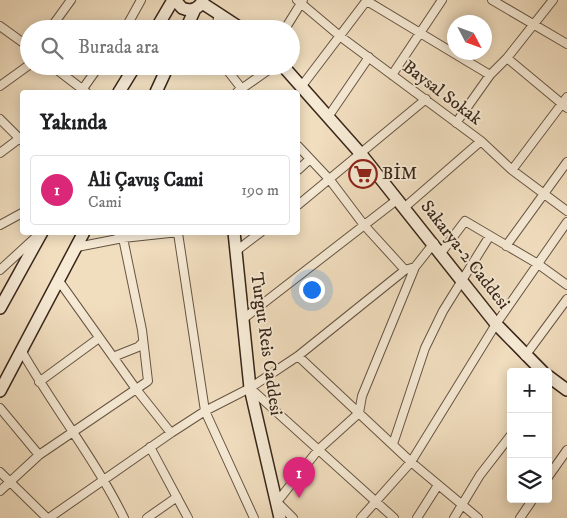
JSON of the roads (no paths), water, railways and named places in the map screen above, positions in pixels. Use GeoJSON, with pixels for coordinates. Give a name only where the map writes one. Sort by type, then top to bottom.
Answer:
{"type":"FeatureCollection","features":[{"type":"Feature","properties":{"kind":"main road"},"geometry":{"type":"LineString","coordinates":[[162,20],[174,0],[182,8],[200,4],[229,20]]}},
{"type":"Feature","properties":{"kind":"main road"},"geometry":{"type":"LineString","coordinates":[[191,20],[200,4]]}},
{"type":"Feature","properties":{"kind":"main road"},"geometry":{"type":"LineString","coordinates":[[120,90],[129,75]]}},
{"type":"Feature","properties":{"kind":"main road"},"geometry":{"type":"LineString","coordinates":[[157,90],[164,75]]}},
{"type":"Feature","properties":{"kind":"main road","name":"Sakarya-2 Caddesi"},"geometry":{"type":"LineString","coordinates":[[289,75],[298,90]]}},
{"type":"Feature","properties":{"kind":"main road","name":"Sakarya-2 Caddesi"},"geometry":{"type":"LineString","coordinates":[[300,92],[328,117],[361,154],[438,248],[496,324],[538,368]]}},
{"type":"Feature","properties":{"kind":"main road"},"geometry":{"type":"LineString","coordinates":[[0,308],[40,235]]}},
{"type":"Feature","properties":{"kind":"main road"},"geometry":{"type":"LineString","coordinates":[[0,391],[83,235]]}},
{"type":"Feature","properties":{"kind":"main road","name":"Turgut Reis Caddesi"},"geometry":{"type":"LineString","coordinates":[[234,235],[250,388],[280,518]]}},
{"type":"Feature","properties":{"kind":"main road"},"geometry":{"type":"LineString","coordinates":[[552,381],[566,388]]}},
{"type":"Feature","properties":{"kind":"street"},"geometry":{"type":"LineString","coordinates":[[57,20],[71,0]]}},
{"type":"Feature","properties":{"kind":"street"},"geometry":{"type":"LineString","coordinates":[[130,20],[141,0]]}},
{"type":"Feature","properties":{"kind":"street"},"geometry":{"type":"LineString","coordinates":[[298,90],[367,0],[490,75]]}},
{"type":"Feature","properties":{"kind":"street"},"geometry":{"type":"LineString","coordinates":[[392,75],[442,0]]}},
{"type":"Feature","properties":{"kind":"street"},"geometry":{"type":"LineString","coordinates":[[492,0],[533,26],[567,44]]}},
{"type":"Feature","properties":{"kind":"street"},"geometry":{"type":"LineString","coordinates":[[456,122],[490,75],[507,58],[553,0]]}},
{"type":"Feature","properties":{"kind":"street"},"geometry":{"type":"LineString","coordinates":[[290,20],[301,1]]}},
{"type":"Feature","properties":{"kind":"street","name":"Baysal Sokak"},"geometry":{"type":"LineString","coordinates":[[301,1],[341,36],[481,141],[512,170],[544,196],[567,211]]}},
{"type":"Feature","properties":{"kind":"street"},"geometry":{"type":"LineString","coordinates":[[218,20],[219,13]]}},
{"type":"Feature","properties":{"kind":"street"},"geometry":{"type":"LineString","coordinates":[[0,26],[20,41]]}},
{"type":"Feature","properties":{"kind":"street"},"geometry":{"type":"LineString","coordinates":[[0,37],[8,32]]}},
{"type":"Feature","properties":{"kind":"street"},"geometry":{"type":"LineString","coordinates":[[328,117],[368,57]]}},
{"type":"Feature","properties":{"kind":"street"},"geometry":{"type":"LineString","coordinates":[[507,58],[565,103],[512,170]]}},
{"type":"Feature","properties":{"kind":"street"},"geometry":{"type":"LineString","coordinates":[[0,86],[20,72]]}},
{"type":"Feature","properties":{"kind":"street"},"geometry":{"type":"LineString","coordinates":[[64,75],[83,90]]}},
{"type":"Feature","properties":{"kind":"street"},"geometry":{"type":"LineString","coordinates":[[85,90],[94,75]]}},
{"type":"Feature","properties":{"kind":"street"},"geometry":{"type":"LineString","coordinates":[[229,75],[238,90]]}},
{"type":"Feature","properties":{"kind":"street"},"geometry":{"type":"LineString","coordinates":[[240,90],[261,75]]}},
{"type":"Feature","properties":{"kind":"street"},"geometry":{"type":"LineString","coordinates":[[300,203],[426,99]]}},
{"type":"Feature","properties":{"kind":"street"},"geometry":{"type":"LineString","coordinates":[[0,119],[20,138]]}},
{"type":"Feature","properties":{"kind":"street"},"geometry":{"type":"LineString","coordinates":[[0,153],[20,140]]}},
{"type":"Feature","properties":{"kind":"street"},"geometry":{"type":"LineString","coordinates":[[244,319],[364,225],[401,203],[481,141]]}},
{"type":"Feature","properties":{"kind":"street"},"geometry":{"type":"LineString","coordinates":[[300,148],[330,180],[364,225],[405,270]]}},
{"type":"Feature","properties":{"kind":"street"},"geometry":{"type":"LineString","coordinates":[[300,168],[310,159]]}},
{"type":"Feature","properties":{"kind":"street"},"geometry":{"type":"LineString","coordinates":[[506,246],[567,162]]}},
{"type":"Feature","properties":{"kind":"street"},"geometry":{"type":"LineString","coordinates":[[0,225],[20,214]]}},
{"type":"Feature","properties":{"kind":"street"},"geometry":{"type":"LineString","coordinates":[[0,472],[48,518],[171,433],[205,411],[250,388],[298,356],[405,270],[414,267],[438,248],[465,221],[489,237],[538,264],[567,285]]}},
{"type":"Feature","properties":{"kind":"street"},"geometry":{"type":"LineString","coordinates":[[361,518],[411,462],[496,324],[567,222]]}},
{"type":"Feature","properties":{"kind":"street"},"geometry":{"type":"LineString","coordinates":[[0,270],[39,235]]}},
{"type":"Feature","properties":{"kind":"street"},"geometry":{"type":"LineString","coordinates":[[0,491],[39,455],[148,381],[143,342],[120,235],[77,247]]}},
{"type":"Feature","properties":{"kind":"street"},"geometry":{"type":"LineString","coordinates":[[179,235],[205,411],[254,518]]}},
{"type":"Feature","properties":{"kind":"street"},"geometry":{"type":"LineString","coordinates":[[236,252],[257,235]]}},
{"type":"Feature","properties":{"kind":"street"},"geometry":{"type":"LineString","coordinates":[[393,444],[426,348],[443,311],[463,282],[489,237]]}},
{"type":"Feature","properties":{"kind":"street"},"geometry":{"type":"LineString","coordinates":[[293,518],[277,502],[318,450],[359,412],[362,396],[414,267]]}},
{"type":"Feature","properties":{"kind":"street"},"geometry":{"type":"LineString","coordinates":[[59,281],[136,389],[171,433]]}},
{"type":"Feature","properties":{"kind":"street"},"geometry":{"type":"LineString","coordinates":[[525,356],[567,299]]}},
{"type":"Feature","properties":{"kind":"street"},"geometry":{"type":"LineString","coordinates":[[39,382],[99,338]]}},
{"type":"Feature","properties":{"kind":"street"},"geometry":{"type":"LineString","coordinates":[[113,357],[138,348],[143,342]]}},
{"type":"Feature","properties":{"kind":"street"},"geometry":{"type":"LineString","coordinates":[[21,350],[39,382],[104,479],[124,518]]}},
{"type":"Feature","properties":{"kind":"street"},"geometry":{"type":"LineString","coordinates":[[298,356],[411,462],[478,518]]}},
{"type":"Feature","properties":{"kind":"street"},"geometry":{"type":"LineString","coordinates":[[250,388],[394,518]]}},
{"type":"Feature","properties":{"kind":"street"},"geometry":{"type":"LineString","coordinates":[[0,408],[39,455]]}},
{"type":"Feature","properties":{"kind":"street"},"geometry":{"type":"LineString","coordinates":[[454,518],[480,475],[507,440]]}},
{"type":"Feature","properties":{"kind":"street"},"geometry":{"type":"LineString","coordinates":[[150,447],[188,518]]}},
{"type":"Feature","properties":{"kind":"street"},"geometry":{"type":"LineString","coordinates":[[552,471],[567,450]]}},
{"type":"Feature","properties":{"kind":"street"},"geometry":{"type":"LineString","coordinates":[[417,518],[438,485]]}},
{"type":"Feature","properties":{"kind":"street"},"geometry":{"type":"LineString","coordinates":[[147,518],[158,515],[176,497]]}},
{"type":"Feature","properties":{"kind":"street"},"geometry":{"type":"LineString","coordinates":[[520,518],[530,503]]}},
{"type":"Feature","properties":{"kind":"place","name":"BİM"},"geometry":{"type":"Point","coordinates":[363,174]}},
{"type":"Feature","properties":{"kind":"place","name":"Ali Çavuş Cami"},"geometry":{"type":"Point","coordinates":[299,498]}}]}
